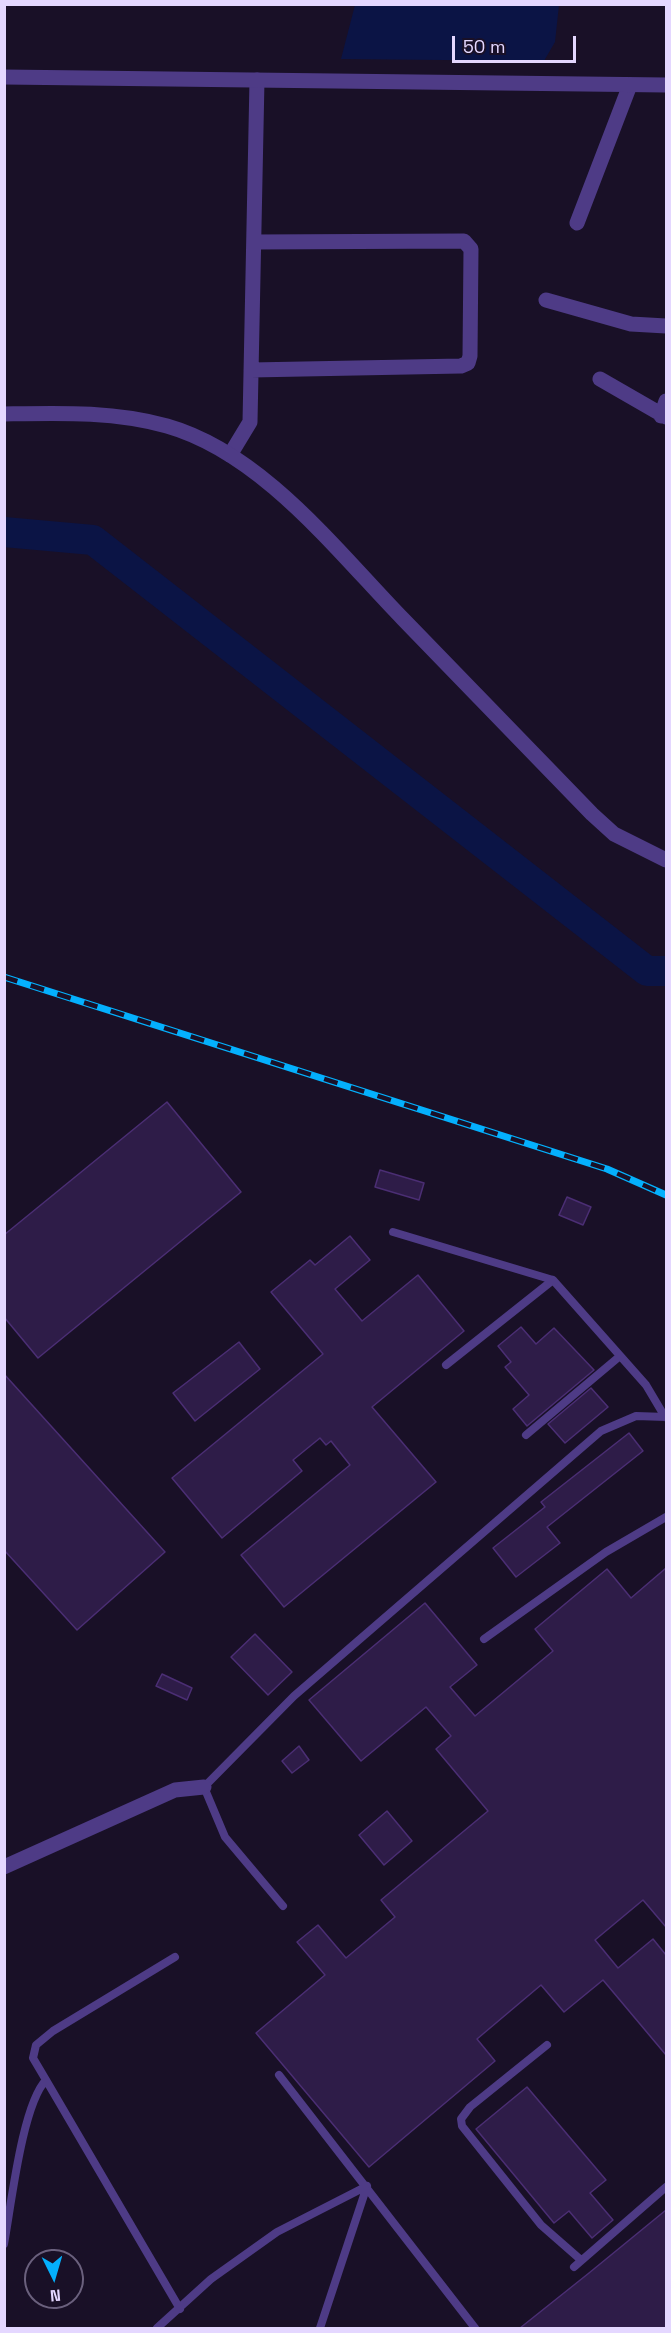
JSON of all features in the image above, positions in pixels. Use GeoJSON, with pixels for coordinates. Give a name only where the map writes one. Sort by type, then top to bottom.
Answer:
{"type":"FeatureCollection","features":[{"type":"Feature","properties":{"kind":"street"},"geometry":{"type":"LineString","coordinates":[[4,77],[666,85]]}},
{"type":"Feature","properties":{"kind":"street"},"geometry":{"type":"LineString","coordinates":[[230,455],[250,422],[257,80]]}},
{"type":"Feature","properties":{"kind":"street"},"geometry":{"type":"LineString","coordinates":[[577,223],[630,85]]}},
{"type":"Feature","properties":{"kind":"street"},"geometry":{"type":"LineString","coordinates":[[251,370],[461,366],[468,363],[470,356],[471,249],[464,242],[254,243]]}},
{"type":"Feature","properties":{"kind":"street"},"geometry":{"type":"LineString","coordinates":[[546,300],[631,324],[666,326]]}},
{"type":"Feature","properties":{"kind":"street"},"geometry":{"type":"LineString","coordinates":[[600,379],[664,411]]}},
{"type":"Feature","properties":{"kind":"street"},"geometry":{"type":"LineString","coordinates":[[4,414],[72,413],[121,416],[168,426],[230,455],[288,501],[592,814],[614,834],[666,860]]}},
{"type":"Feature","properties":{"kind":"street"},"geometry":{"type":"LineString","coordinates":[[4,1867],[175,1790],[204,1787]]}},
{"type":"Feature","properties":{"kind":"lane"},"geometry":{"type":"LineString","coordinates":[[393,1232],[553,1280],[646,1385],[666,1417]]}},
{"type":"Feature","properties":{"kind":"lane"},"geometry":{"type":"LineString","coordinates":[[446,1365],[553,1280]]}},
{"type":"Feature","properties":{"kind":"lane"},"geometry":{"type":"LineString","coordinates":[[526,1435],[620,1356]]}},
{"type":"Feature","properties":{"kind":"lane"},"geometry":{"type":"LineString","coordinates":[[283,1906],[225,1837],[204,1787],[294,1696],[601,1431],[636,1416],[666,1417]]}},
{"type":"Feature","properties":{"kind":"lane"},"geometry":{"type":"LineString","coordinates":[[484,1639],[606,1552],[666,1517]]}},
{"type":"Feature","properties":{"kind":"lane"},"geometry":{"type":"LineString","coordinates":[[175,1957],[53,2031],[36,2044],[33,2058],[180,2309]]}},
{"type":"Feature","properties":{"kind":"lane"},"geometry":{"type":"LineString","coordinates":[[547,2045],[470,2107],[461,2119],[462,2126],[541,2225],[582,2260]]}},
{"type":"Feature","properties":{"kind":"lane"},"geometry":{"type":"LineString","coordinates":[[279,2075],[475,2328]]}},
{"type":"Feature","properties":{"kind":"lane"},"geometry":{"type":"LineString","coordinates":[[4,2244],[28,2122],[42,2084],[46,2080]]}},
{"type":"Feature","properties":{"kind":"lane"},"geometry":{"type":"LineString","coordinates":[[157,2328],[211,2279],[277,2232],[367,2186]]}},
{"type":"Feature","properties":{"kind":"lane"},"geometry":{"type":"LineString","coordinates":[[320,2328],[367,2186]]}},
{"type":"Feature","properties":{"kind":"lane"},"geometry":{"type":"LineString","coordinates":[[574,2267],[666,2187]]}},
{"type":"Feature","properties":{"kind":"shaded area"},"geometry":{"type":"Polygon","coordinates":[[[355,4],[559,5],[555,42],[544,61],[341,59],[355,4]]]}},
{"type":"Feature","properties":{"kind":"building"},"geometry":{"type":"Polygon","coordinates":[[[167,1102],[241,1192],[38,1358],[4,1317],[4,1235],[167,1102]]]}},
{"type":"Feature","properties":{"kind":"building"},"geometry":{"type":"Polygon","coordinates":[[[380,1170],[424,1183],[419,1200],[375,1187],[380,1170]]]}},
{"type":"Feature","properties":{"kind":"building"},"geometry":{"type":"Polygon","coordinates":[[[567,1197],[591,1207],[583,1225],[559,1215],[567,1197]]]}},
{"type":"Feature","properties":{"kind":"building"},"geometry":{"type":"Polygon","coordinates":[[[350,1236],[370,1260],[335,1289],[362,1321],[418,1275],[464,1331],[372,1407],[436,1482],[284,1607],[241,1555],[350,1465],[331,1441],[326,1445],[320,1438],[293,1460],[302,1471],[222,1538],[172,1478],[323,1354],[271,1292],[310,1260],[315,1265],[350,1236]]]}},
{"type":"Feature","properties":{"kind":"building"},"geometry":{"type":"Polygon","coordinates":[[[521,1327],[536,1344],[554,1328],[594,1370],[527,1426],[513,1409],[529,1395],[505,1367],[511,1362],[498,1346],[521,1327]]]}},
{"type":"Feature","properties":{"kind":"building"},"geometry":{"type":"Polygon","coordinates":[[[239,1342],[260,1369],[195,1421],[173,1393],[239,1342]]]}},
{"type":"Feature","properties":{"kind":"building"},"geometry":{"type":"Polygon","coordinates":[[[4,1374],[165,1552],[77,1630],[4,1550],[4,1374]]]}},
{"type":"Feature","properties":{"kind":"building"},"geometry":{"type":"Polygon","coordinates":[[[591,1388],[608,1407],[565,1443],[548,1424],[591,1388]]]}},
{"type":"Feature","properties":{"kind":"building"},"geometry":{"type":"Polygon","coordinates":[[[629,1433],[643,1451],[547,1527],[560,1543],[516,1577],[493,1548],[545,1507],[541,1502],[629,1433]]]}},
{"type":"Feature","properties":{"kind":"building"},"geometry":{"type":"Polygon","coordinates":[[[666,1568],[666,1927],[643,1900],[595,1940],[618,1968],[653,1939],[666,1955],[666,2055],[603,1980],[564,2012],[541,1985],[477,2039],[495,2061],[369,2167],[256,2033],[325,1975],[297,1942],[318,1925],[346,1958],[395,1917],[381,1900],[488,1811],[436,1749],[451,1736],[426,1707],[361,1761],[309,1700],[425,1603],[477,1665],[450,1687],[475,1716],[553,1651],[535,1629],[607,1569],[631,1598],[666,1568]]]}},
{"type":"Feature","properties":{"kind":"building"},"geometry":{"type":"Polygon","coordinates":[[[255,1634],[292,1672],[268,1695],[231,1657],[255,1634]]]}},
{"type":"Feature","properties":{"kind":"building"},"geometry":{"type":"Polygon","coordinates":[[[162,1674],[192,1688],[187,1700],[156,1686],[162,1674]]]}},
{"type":"Feature","properties":{"kind":"building"},"geometry":{"type":"Polygon","coordinates":[[[299,1746],[309,1760],[292,1773],[282,1761],[299,1746]]]}},
{"type":"Feature","properties":{"kind":"building"},"geometry":{"type":"Polygon","coordinates":[[[387,1811],[412,1841],[384,1865],[359,1835],[387,1811]]]}},
{"type":"Feature","properties":{"kind":"building"},"geometry":{"type":"Polygon","coordinates":[[[527,2087],[606,2180],[590,2193],[613,2220],[592,2238],[569,2211],[554,2223],[476,2129],[527,2087]]]}},
{"type":"Feature","properties":{"kind":"building"},"geometry":{"type":"Polygon","coordinates":[[[666,2210],[666,2328],[520,2328],[589,2273],[666,2210]]]}},
{"type":"Feature","properties":{"kind":"waterway"},"geometry":{"type":"LineString","coordinates":[[4,532],[93,540],[647,971],[666,971]]}},
{"type":"Feature","properties":{"kind":"railway"},"geometry":{"type":"LineString","coordinates":[[4,977],[607,1169],[666,1195]]}}]}
